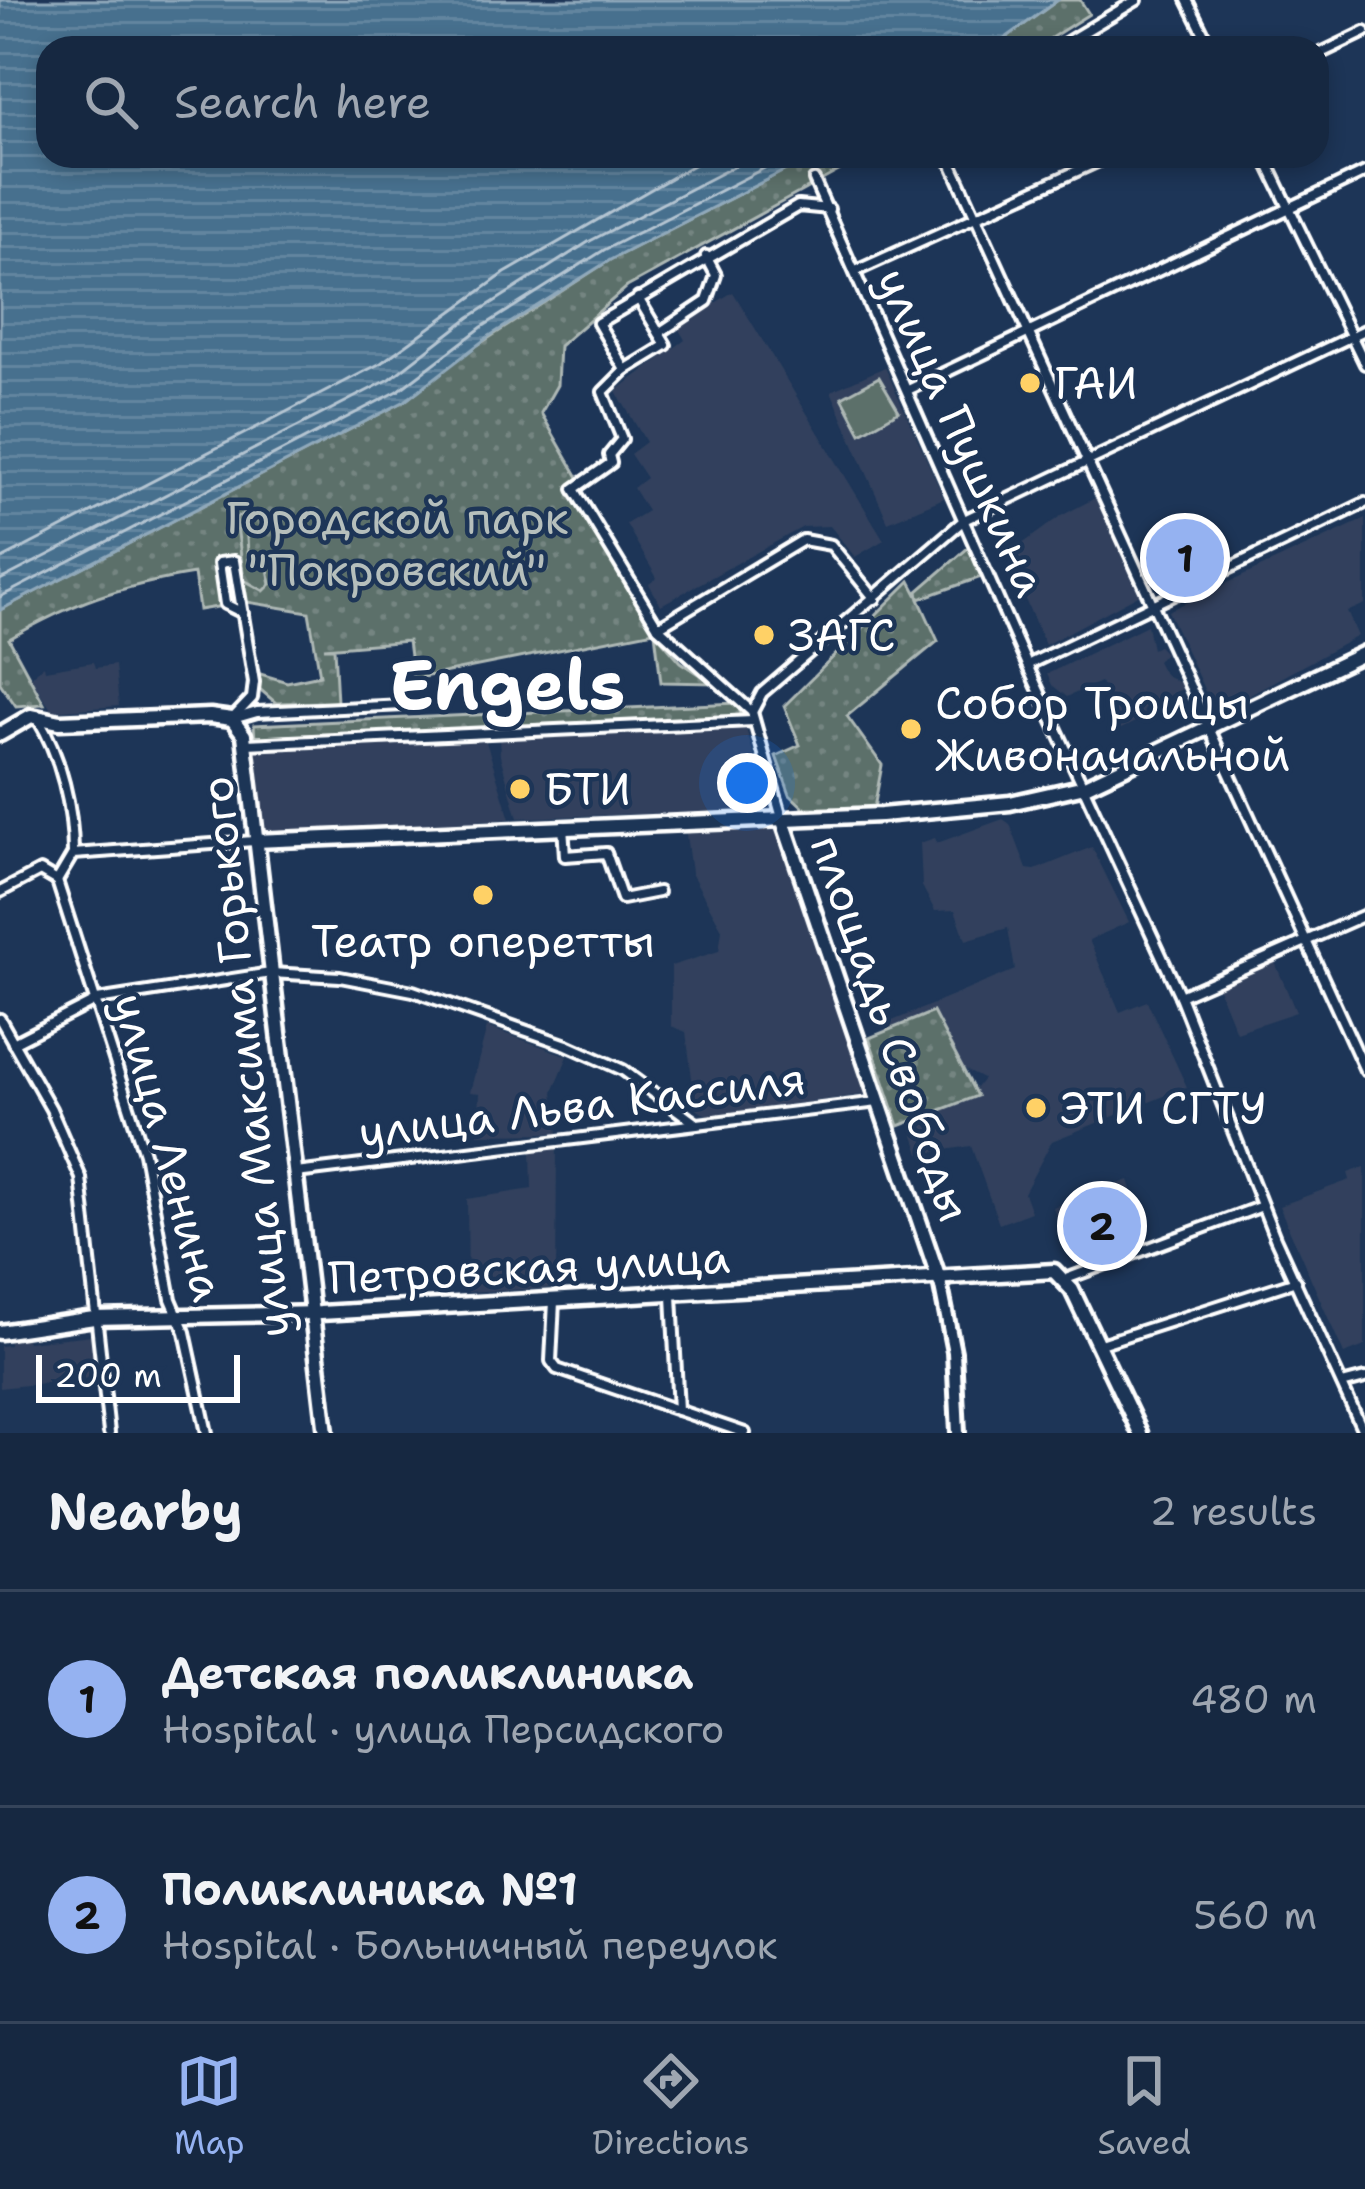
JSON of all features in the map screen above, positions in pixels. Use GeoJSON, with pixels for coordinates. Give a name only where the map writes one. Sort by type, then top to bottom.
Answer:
{"type":"FeatureCollection","features":[{"type":"Feature","properties":{"kind":"main road"},"geometry":{"type":"LineString","coordinates":[[255,841],[949,810],[1066,793],[1365,653]]}},
{"type":"Feature","properties":{"kind":"main road"},"geometry":{"type":"LineString","coordinates":[[0,734],[24,718],[37,717],[60,722],[232,719]]}},
{"type":"Feature","properties":{"kind":"main road","name":"улица Максима Горького"},"geometry":{"type":"LineString","coordinates":[[232,719],[246,744],[326,1433]]}},
{"type":"Feature","properties":{"kind":"main road","name":"площадь Свободы"},"geometry":{"type":"LineString","coordinates":[[782,818],[940,1282]]}},
{"type":"Feature","properties":{"kind":"main road","name":"Петровская улица"},"geometry":{"type":"LineString","coordinates":[[0,1331],[94,1318],[176,1320],[672,1296],[940,1282],[1034,1271],[1063,1277]]}},
{"type":"Feature","properties":{"kind":"main road"},"geometry":{"type":"LineString","coordinates":[[1063,1277],[1140,1433]]}},
{"type":"Feature","properties":{"kind":"street"},"geometry":{"type":"LineString","coordinates":[[1077,36],[1137,0]]}},
{"type":"Feature","properties":{"kind":"street"},"geometry":{"type":"LineString","coordinates":[[1187,0],[1205,36]]}},
{"type":"Feature","properties":{"kind":"street"},"geometry":{"type":"LineString","coordinates":[[1329,49],[1365,32]]}},
{"type":"Feature","properties":{"kind":"street"},"geometry":{"type":"LineString","coordinates":[[953,168],[1157,606],[1365,1070]]}},
{"type":"Feature","properties":{"kind":"street"},"geometry":{"type":"LineString","coordinates":[[856,272],[1085,168]]}},
{"type":"Feature","properties":{"kind":"street"},"geometry":{"type":"LineString","coordinates":[[1270,168],[1365,364]]}},
{"type":"Feature","properties":{"kind":"street"},"geometry":{"type":"LineString","coordinates":[[908,390],[1365,172]]}},
{"type":"Feature","properties":{"kind":"street","name":"улица Пушкина"},"geometry":{"type":"LineString","coordinates":[[814,180],[1027,665],[1085,785]]}},
{"type":"Feature","properties":{"kind":"street"},"geometry":{"type":"LineString","coordinates":[[625,370],[598,323],[798,206],[829,209]]}},
{"type":"Feature","properties":{"kind":"street"},"geometry":{"type":"LineString","coordinates":[[659,332],[707,301],[716,275],[706,256]]}},
{"type":"Feature","properties":{"kind":"street"},"geometry":{"type":"LineString","coordinates":[[638,298],[667,345],[603,388],[622,439],[610,452],[611,463],[574,489],[658,627],[752,716]]}},
{"type":"Feature","properties":{"kind":"street"},"geometry":{"type":"LineString","coordinates":[[752,716],[762,693],[964,520],[1365,331]]}},
{"type":"Feature","properties":{"kind":"street"},"geometry":{"type":"LineString","coordinates":[[1027,665],[1365,503]]}},
{"type":"Feature","properties":{"kind":"street"},"geometry":{"type":"LineString","coordinates":[[658,627],[803,540],[831,545],[874,599]]}},
{"type":"Feature","properties":{"kind":"street","name":"улица Максима Горького"},"geometry":{"type":"LineString","coordinates":[[232,719],[252,698],[254,682],[243,613],[234,561],[219,563],[225,604],[243,613]]}},
{"type":"Feature","properties":{"kind":"street"},"geometry":{"type":"LineString","coordinates":[[232,719],[257,712],[404,705]]}},
{"type":"Feature","properties":{"kind":"street"},"geometry":{"type":"LineString","coordinates":[[246,744],[752,716]]}},
{"type":"Feature","properties":{"kind":"street","name":"площадь Свободы"},"geometry":{"type":"LineString","coordinates":[[752,716],[782,818]]}},
{"type":"Feature","properties":{"kind":"street"},"geometry":{"type":"LineString","coordinates":[[0,892],[40,871],[57,881],[73,854],[73,821],[51,740],[37,717]]}},
{"type":"Feature","properties":{"kind":"street"},"geometry":{"type":"LineString","coordinates":[[1085,785],[1180,996],[1262,1206],[1364,1433]]}},
{"type":"Feature","properties":{"kind":"street"},"geometry":{"type":"LineString","coordinates":[[563,825],[565,856],[606,853],[622,899],[658,892]]}},
{"type":"Feature","properties":{"kind":"street"},"geometry":{"type":"LineString","coordinates":[[73,854],[255,841]]}},
{"type":"Feature","properties":{"kind":"street","name":"улица Ленина"},"geometry":{"type":"LineString","coordinates":[[57,881],[144,1153],[176,1320],[184,1332],[207,1433]]}},
{"type":"Feature","properties":{"kind":"street"},"geometry":{"type":"LineString","coordinates":[[1180,996],[1365,915]]}},
{"type":"Feature","properties":{"kind":"street"},"geometry":{"type":"LineString","coordinates":[[14,1043],[97,1000],[272,973],[340,976],[412,991],[567,1045],[623,1070],[695,1124]]}},
{"type":"Feature","properties":{"kind":"street"},"geometry":{"type":"LineString","coordinates":[[0,1019],[81,1178],[109,1433]]}},
{"type":"Feature","properties":{"kind":"street","name":"улица Льва Кассиля"},"geometry":{"type":"LineString","coordinates":[[294,1173],[878,1102]]}},
{"type":"Feature","properties":{"kind":"street"},"geometry":{"type":"LineString","coordinates":[[1063,1277],[1262,1206]]}},
{"type":"Feature","properties":{"kind":"street"},"geometry":{"type":"LineString","coordinates":[[1097,1345],[1296,1281]]}},
{"type":"Feature","properties":{"kind":"street"},"geometry":{"type":"LineString","coordinates":[[940,1282],[954,1352],[958,1433]]}},
{"type":"Feature","properties":{"kind":"street"},"geometry":{"type":"LineString","coordinates":[[672,1296],[678,1410]]}},
{"type":"Feature","properties":{"kind":"street"},"geometry":{"type":"LineString","coordinates":[[554,1301],[551,1361],[556,1369],[745,1433]]}},
{"type":"Feature","properties":{"kind":"street"},"geometry":{"type":"LineString","coordinates":[[1342,1384],[1365,1378]]}},
{"type":"Feature","properties":{"kind":"shaded area"},"geometry":{"type":"Polygon","coordinates":[[[733,292],[884,540],[855,557],[830,526],[803,527],[661,605],[649,584],[657,578],[626,524],[647,511],[633,488],[646,478],[630,454],[646,442],[616,391],[685,340],[677,326],[733,292]]]}},
{"type":"Feature","properties":{"kind":"shaded area"},"geometry":{"type":"Polygon","coordinates":[[[885,367],[944,498],[888,522],[831,391],[885,367]]]}},
{"type":"Feature","properties":{"kind":"shaded area"},"geometry":{"type":"Polygon","coordinates":[[[1099,496],[1144,592],[1045,645],[1006,556],[1059,517],[1099,496]]]}},
{"type":"Feature","properties":{"kind":"shaded area"},"geometry":{"type":"Polygon","coordinates":[[[1365,519],[1365,604],[1347,612],[1358,636],[1215,713],[1168,611],[1365,519]]]}},
{"type":"Feature","properties":{"kind":"shaded area"},"geometry":{"type":"Polygon","coordinates":[[[1217,535],[1223,547],[1153,581],[1147,569],[1217,535]]]}},
{"type":"Feature","properties":{"kind":"shaded area"},"geometry":{"type":"Polygon","coordinates":[[[1147,625],[1152,649],[1158,646],[1165,653],[1157,661],[1164,674],[1186,687],[1143,709],[1145,717],[1121,729],[1110,709],[1116,706],[1100,682],[1067,697],[1052,685],[1047,674],[1147,625]]]}},
{"type":"Feature","properties":{"kind":"shaded area"},"geometry":{"type":"Polygon","coordinates":[[[93,662],[95,668],[115,665],[119,706],[52,711],[30,677],[44,665],[45,670],[93,662]]]}},
{"type":"Feature","properties":{"kind":"shaded area"},"geometry":{"type":"Polygon","coordinates":[[[746,729],[771,810],[518,818],[500,756],[499,736],[746,729]]]}},
{"type":"Feature","properties":{"kind":"shaded area"},"geometry":{"type":"Polygon","coordinates":[[[485,738],[510,819],[263,833],[255,746],[485,738]]]}},
{"type":"Feature","properties":{"kind":"shaded area"},"geometry":{"type":"Polygon","coordinates":[[[1003,819],[1010,824],[1027,869],[1092,847],[1129,922],[1089,940],[1120,1012],[1147,1001],[1187,1087],[1052,1141],[1024,1193],[1031,1212],[999,1224],[971,1146],[920,1154],[908,1117],[975,1089],[983,1079],[887,1030],[885,1024],[1015,970],[1008,928],[966,940],[955,910],[935,911],[922,886],[920,843],[935,838],[937,843],[1003,819]]]}},
{"type":"Feature","properties":{"kind":"shaded area"},"geometry":{"type":"Polygon","coordinates":[[[775,823],[869,1094],[708,1116],[696,1109],[686,1032],[671,1026],[671,966],[719,951],[722,929],[691,873],[685,827],[775,823]]]}},
{"type":"Feature","properties":{"kind":"shaded area"},"geometry":{"type":"Polygon","coordinates":[[[1274,960],[1296,1012],[1236,1032],[1216,983],[1274,960]]]}},
{"type":"Feature","properties":{"kind":"shaded area"},"geometry":{"type":"Polygon","coordinates":[[[487,1027],[568,1056],[553,1092],[558,1133],[478,1134],[480,1093],[470,1092],[487,1027]]]}},
{"type":"Feature","properties":{"kind":"shaded area"},"geometry":{"type":"Polygon","coordinates":[[[557,1145],[556,1288],[468,1292],[467,1199],[532,1189],[531,1150],[557,1145]]]}},
{"type":"Feature","properties":{"kind":"shaded area"},"geometry":{"type":"Polygon","coordinates":[[[1365,1167],[1365,1346],[1344,1354],[1279,1206],[1350,1180],[1348,1173],[1365,1167]]]}},
{"type":"Feature","properties":{"kind":"shaded area"},"geometry":{"type":"Polygon","coordinates":[[[1129,1180],[1147,1238],[1073,1264],[1053,1207],[1129,1180]]]}},
{"type":"Feature","properties":{"kind":"shaded area"},"geometry":{"type":"Polygon","coordinates":[[[92,1335],[98,1377],[0,1388],[0,1346],[9,1345],[9,1338],[25,1336],[27,1342],[92,1335]]]}},
{"type":"Feature","properties":{"kind":"green space"},"geometry":{"type":"Polygon","coordinates":[[[1058,0],[1080,0],[1089,14],[1054,36],[1008,36],[1058,0]]]}},
{"type":"Feature","properties":{"kind":"green space","name":"Городской парк \"Покровский\""},"geometry":{"type":"Polygon","coordinates":[[[790,168],[844,168],[627,287],[559,346],[557,385],[541,413],[583,486],[571,494],[654,631],[413,679],[408,641],[324,648],[334,648],[337,702],[276,703],[256,686],[254,672],[287,682],[320,675],[309,612],[247,602],[199,610],[194,574],[98,597],[9,639],[44,704],[16,706],[0,683],[0,610],[405,401],[459,357],[610,260],[790,168]]]}},
{"type":"Feature","properties":{"kind":"green space"},"geometry":{"type":"Polygon","coordinates":[[[879,377],[899,411],[861,433],[842,397],[879,377]]]}},
{"type":"Feature","properties":{"kind":"green space"},"geometry":{"type":"Polygon","coordinates":[[[245,513],[249,564],[268,569],[271,584],[264,591],[244,580],[236,518],[245,513]]]}},
{"type":"Feature","properties":{"kind":"green space"},"geometry":{"type":"Polygon","coordinates":[[[969,547],[981,577],[919,599],[938,641],[847,716],[882,765],[874,808],[804,808],[790,795],[776,756],[800,745],[784,706],[910,581],[919,598],[918,591],[969,547]]]}},
{"type":"Feature","properties":{"kind":"green space"},"geometry":{"type":"Polygon","coordinates":[[[655,632],[681,662],[713,683],[661,682],[655,632]]]}},
{"type":"Feature","properties":{"kind":"green space"},"geometry":{"type":"Polygon","coordinates":[[[737,703],[742,717],[255,740],[254,725],[737,703]]]}},
{"type":"Feature","properties":{"kind":"green space"},"geometry":{"type":"Polygon","coordinates":[[[933,1012],[977,1096],[899,1126],[869,1038],[933,1012]]]}},
{"type":"Feature","properties":{"kind":"water"},"geometry":{"type":"Polygon","coordinates":[[[0,0],[1058,0],[1008,36],[36,36],[36,168],[790,168],[610,260],[488,337],[405,401],[0,610],[0,0]]]}},
{"type":"Feature","properties":{"kind":"place","name":"ГАИ"},"geometry":{"type":"Point","coordinates":[1030,383]}},
{"type":"Feature","properties":{"kind":"place","name":"Детская поликлиника"},"geometry":{"type":"Point","coordinates":[1185,558]}},
{"type":"Feature","properties":{"kind":"place","name":"ЗАГС"},"geometry":{"type":"Point","coordinates":[764,635]}},
{"type":"Feature","properties":{"kind":"place","name":"Собор Троицы Живоначальной"},"geometry":{"type":"Point","coordinates":[911,729]}},
{"type":"Feature","properties":{"kind":"place","name":"БТИ"},"geometry":{"type":"Point","coordinates":[520,789]}},
{"type":"Feature","properties":{"kind":"place","name":"Театр оперетты"},"geometry":{"type":"Point","coordinates":[483,895]}},
{"type":"Feature","properties":{"kind":"place","name":"ЭТИ СГТУ"},"geometry":{"type":"Point","coordinates":[1036,1108]}},
{"type":"Feature","properties":{"kind":"place","name":"Поликлиника №1"},"geometry":{"type":"Point","coordinates":[1102,1226]}},
{"type":"Feature","properties":{"kind":"district","name":"Engels"},"geometry":{"type":"Point","coordinates":[507,685]}}]}
